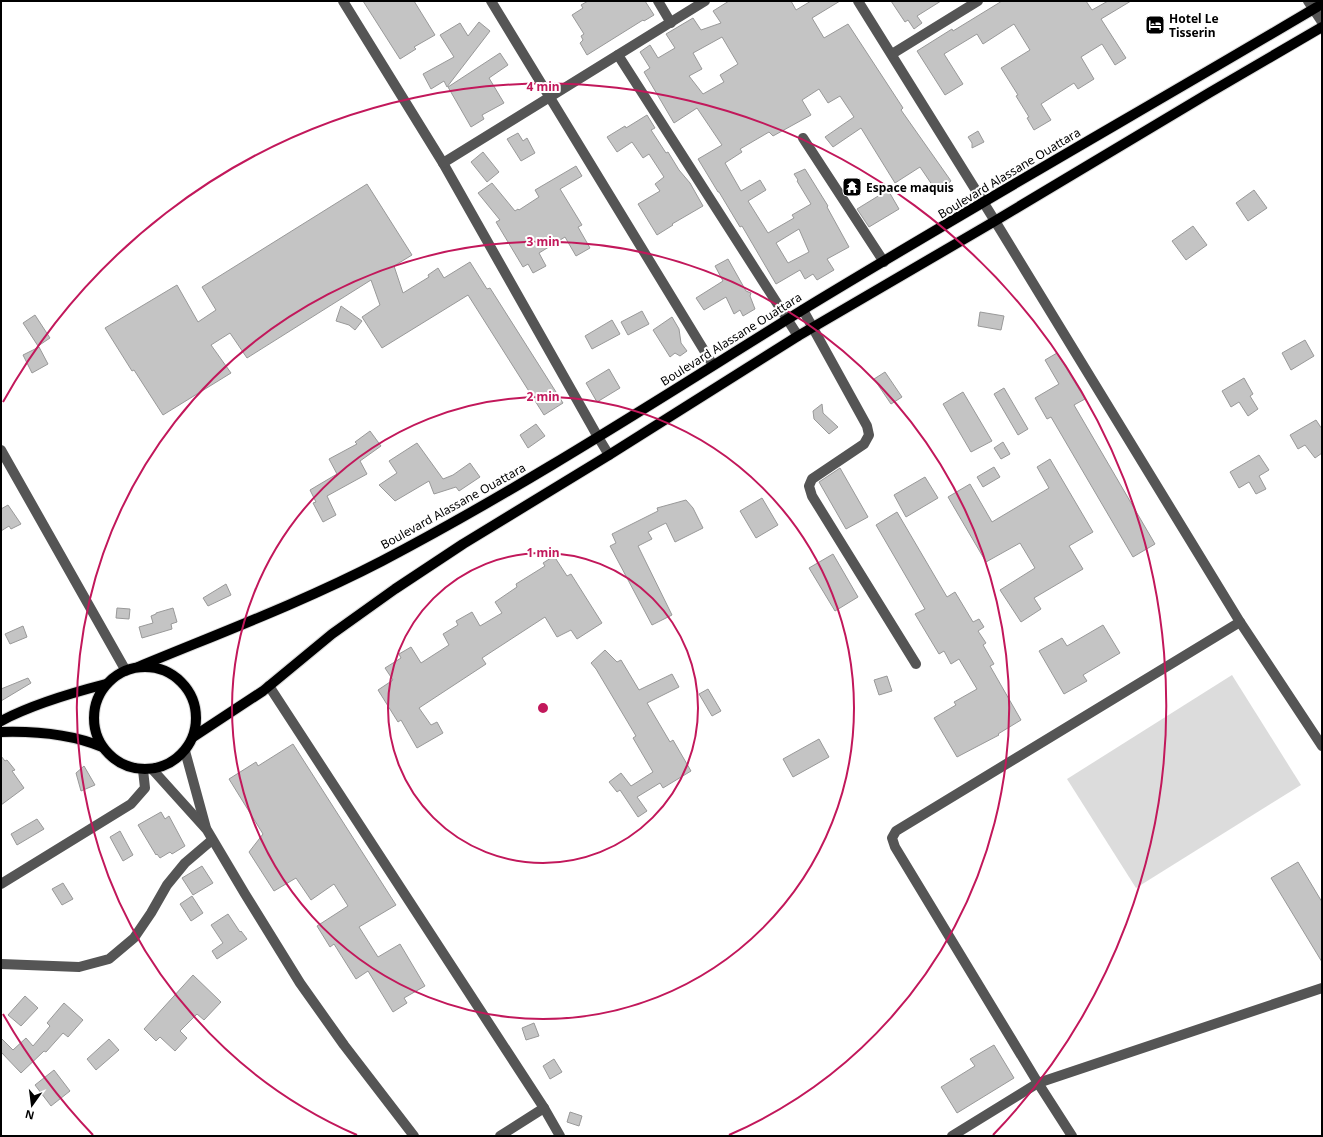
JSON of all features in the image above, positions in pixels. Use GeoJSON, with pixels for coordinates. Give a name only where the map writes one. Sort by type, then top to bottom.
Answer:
{"type":"FeatureCollection","features":[{"type":"Feature","properties":{"kind":"main road","name":"Boulevard Alassane Ouattara"},"geometry":{"type":"LineString","coordinates":[[138,667],[309,597],[380,562],[470,513],[528,480],[803,310],[1314,4]]}},
{"type":"Feature","properties":{"kind":"main road"},"geometry":{"type":"LineString","coordinates":[[193,737],[269,686],[332,634],[395,589],[463,544],[610,455],[798,336],[814,328],[1322,27]]}},
{"type":"Feature","properties":{"kind":"main road"},"geometry":{"type":"LineString","coordinates":[[1,721],[52,701],[106,684],[126,671],[138,667],[159,669],[178,679],[192,696],[197,716],[193,737],[185,751],[170,763],[147,770],[127,767],[113,759],[102,747],[94,730],[93,712],[99,694],[106,684]]}},
{"type":"Feature","properties":{"kind":"main road"},"geometry":{"type":"LineString","coordinates":[[1,732],[35,732],[54,734],[90,742],[102,747]]}},
{"type":"Feature","properties":{"kind":"street"},"geometry":{"type":"LineString","coordinates":[[344,1],[443,163],[598,437],[610,455]]}},
{"type":"Feature","properties":{"kind":"street"},"geometry":{"type":"LineString","coordinates":[[491,1],[713,365]]}},
{"type":"Feature","properties":{"kind":"street"},"geometry":{"type":"LineString","coordinates":[[658,1],[671,23]]}},
{"type":"Feature","properties":{"kind":"street"},"geometry":{"type":"LineString","coordinates":[[443,163],[705,1]]}},
{"type":"Feature","properties":{"kind":"street"},"geometry":{"type":"LineString","coordinates":[[858,1],[995,221],[1240,622],[1322,746]]}},
{"type":"Feature","properties":{"kind":"street"},"geometry":{"type":"LineString","coordinates":[[892,54],[978,1]]}},
{"type":"Feature","properties":{"kind":"street"},"geometry":{"type":"LineString","coordinates":[[1314,4],[1322,22]]}},
{"type":"Feature","properties":{"kind":"street"},"geometry":{"type":"LineString","coordinates":[[618,55],[798,336]]}},
{"type":"Feature","properties":{"kind":"street"},"geometry":{"type":"LineString","coordinates":[[803,138],[884,262]]}},
{"type":"Feature","properties":{"kind":"street"},"geometry":{"type":"LineString","coordinates":[[803,310],[867,426],[869,435],[864,444],[812,479],[809,486],[812,496],[916,664]]}},
{"type":"Feature","properties":{"kind":"street"},"geometry":{"type":"LineString","coordinates":[[1,450],[126,671]]}},
{"type":"Feature","properties":{"kind":"street"},"geometry":{"type":"LineString","coordinates":[[1072,1136],[1038,1083],[894,846],[892,838],[896,831],[1240,622]]}},
{"type":"Feature","properties":{"kind":"street"},"geometry":{"type":"LineString","coordinates":[[269,686],[544,1108],[560,1136]]}},
{"type":"Feature","properties":{"kind":"street"},"geometry":{"type":"LineString","coordinates":[[185,751],[206,830]]}},
{"type":"Feature","properties":{"kind":"street"},"geometry":{"type":"LineString","coordinates":[[147,770],[206,830],[300,983],[344,1045],[414,1136]]}},
{"type":"Feature","properties":{"kind":"street"},"geometry":{"type":"LineString","coordinates":[[1,884],[131,804],[145,788],[147,770]]}},
{"type":"Feature","properties":{"kind":"street"},"geometry":{"type":"LineString","coordinates":[[1,964],[79,968],[109,959],[134,938],[151,913],[167,885],[184,863],[212,840]]}},
{"type":"Feature","properties":{"kind":"street"},"geometry":{"type":"LineString","coordinates":[[952,1136],[1038,1083],[1322,988]]}},
{"type":"Feature","properties":{"kind":"street"},"geometry":{"type":"LineString","coordinates":[[500,1136],[544,1108]]}},
{"type":"Feature","properties":{"kind":"shaded area"},"geometry":{"type":"Polygon","coordinates":[[[1232,675],[1301,785],[1136,888],[1067,779],[1232,675]]]}},
{"type":"Feature","properties":{"kind":"building"},"geometry":{"type":"Polygon","coordinates":[[[363,1],[414,1],[435,35],[414,47],[416,49],[400,59],[363,1]]]}},
{"type":"Feature","properties":{"kind":"building"},"geometry":{"type":"Polygon","coordinates":[[[588,1],[645,1],[654,15],[644,21],[643,20],[587,55],[580,43],[583,40],[581,36],[584,34],[572,15],[583,8],[581,5],[588,1]]]}},
{"type":"Feature","properties":{"kind":"building"},"geometry":{"type":"Polygon","coordinates":[[[729,1],[791,1],[796,10],[811,1],[840,1],[812,18],[824,38],[848,24],[903,108],[901,110],[951,181],[937,192],[920,167],[895,183],[861,128],[833,147],[825,137],[854,117],[840,96],[828,103],[819,89],[802,100],[811,115],[773,136],[769,132],[740,149],[742,152],[725,163],[741,191],[760,180],[766,190],[748,201],[768,233],[794,218],[792,215],[811,204],[794,174],[805,169],[828,206],[827,207],[849,247],[827,259],[834,270],[817,280],[813,274],[805,279],[800,270],[776,284],[742,226],[740,227],[698,159],[722,145],[697,108],[674,123],[644,72],[650,68],[640,52],[650,45],[658,58],[675,48],[666,34],[693,18],[701,30],[721,23],[713,11],[729,1]],[[722,37],[693,53],[702,69],[689,76],[703,94],[724,82],[720,75],[738,64],[722,37]],[[799,229],[776,243],[788,263],[809,252],[799,229]]]}},
{"type":"Feature","properties":{"kind":"building"},"geometry":{"type":"Polygon","coordinates":[[[891,1],[941,1],[917,16],[922,23],[914,29],[908,20],[905,22],[891,1]]]}},
{"type":"Feature","properties":{"kind":"building"},"geometry":{"type":"Polygon","coordinates":[[[1002,1],[1086,1],[1092,10],[1108,1],[1131,1],[1101,19],[1126,58],[1115,65],[1102,44],[1081,57],[1094,79],[1078,89],[1074,83],[1041,104],[1051,120],[1034,130],[1027,118],[1029,117],[1016,96],[1018,95],[1001,68],[1030,50],[1014,24],[983,44],[977,34],[944,54],[963,84],[945,95],[917,51],[952,29],[953,31],[1002,1]]]}},
{"type":"Feature","properties":{"kind":"building"},"geometry":{"type":"Polygon","coordinates":[[[479,22],[490,31],[447,87],[444,81],[431,89],[423,74],[454,57],[440,35],[460,23],[468,36],[479,22]]]}},
{"type":"Feature","properties":{"kind":"building"},"geometry":{"type":"Polygon","coordinates":[[[500,53],[508,65],[489,78],[504,103],[482,115],[484,119],[471,127],[448,87],[500,53]]]}},
{"type":"Feature","properties":{"kind":"building"},"geometry":{"type":"Polygon","coordinates":[[[647,115],[655,128],[651,130],[666,153],[668,152],[679,170],[690,183],[703,206],[672,224],[673,225],[657,235],[638,204],[660,191],[655,184],[664,177],[649,154],[643,158],[632,142],[617,152],[607,137],[625,126],[626,128],[647,115]]]}},
{"type":"Feature","properties":{"kind":"building"},"geometry":{"type":"Polygon","coordinates":[[[978,131],[984,142],[972,148],[972,143],[968,137],[978,131]]]}},
{"type":"Feature","properties":{"kind":"building"},"geometry":{"type":"Polygon","coordinates":[[[518,133],[523,141],[527,138],[535,153],[521,161],[507,139],[518,133]]]}},
{"type":"Feature","properties":{"kind":"building"},"geometry":{"type":"Polygon","coordinates":[[[483,152],[499,172],[487,182],[471,162],[483,152]]]}},
{"type":"Feature","properties":{"kind":"building"},"geometry":{"type":"Polygon","coordinates":[[[576,166],[582,176],[560,189],[582,225],[578,227],[590,248],[576,256],[565,237],[539,253],[546,266],[533,273],[528,264],[523,267],[496,222],[500,220],[478,193],[492,183],[515,211],[518,209],[519,210],[539,197],[535,190],[576,166]]]}},
{"type":"Feature","properties":{"kind":"building"},"geometry":{"type":"Polygon","coordinates":[[[367,184],[412,255],[394,266],[403,293],[429,277],[428,275],[438,268],[444,278],[470,262],[487,289],[490,288],[563,403],[544,415],[468,295],[382,348],[362,317],[380,305],[371,280],[247,358],[230,333],[211,345],[231,373],[163,415],[134,370],[132,371],[105,328],[177,285],[198,322],[216,310],[202,287],[367,184]]]}},
{"type":"Feature","properties":{"kind":"building"},"geometry":{"type":"Polygon","coordinates":[[[888,190],[899,209],[869,227],[857,209],[888,190]]]}},
{"type":"Feature","properties":{"kind":"building"},"geometry":{"type":"Polygon","coordinates":[[[1254,190],[1267,208],[1248,221],[1236,203],[1254,190]]]}},
{"type":"Feature","properties":{"kind":"building"},"geometry":{"type":"Polygon","coordinates":[[[1193,226],[1207,245],[1186,260],[1172,241],[1193,226]]]}},
{"type":"Feature","properties":{"kind":"building"},"geometry":{"type":"Polygon","coordinates":[[[728,259],[746,291],[751,293],[750,296],[755,309],[743,316],[740,310],[734,314],[726,297],[704,310],[696,298],[723,281],[715,266],[728,259]]]}},
{"type":"Feature","properties":{"kind":"building"},"geometry":{"type":"Polygon","coordinates":[[[341,306],[362,321],[355,330],[349,325],[336,321],[341,306]]]}},
{"type":"Feature","properties":{"kind":"building"},"geometry":{"type":"Polygon","coordinates":[[[642,311],[649,324],[628,335],[621,322],[642,311]]]}},
{"type":"Feature","properties":{"kind":"building"},"geometry":{"type":"Polygon","coordinates":[[[980,312],[1004,316],[1001,330],[978,326],[980,312]]]}},
{"type":"Feature","properties":{"kind":"building"},"geometry":{"type":"Polygon","coordinates":[[[35,315],[50,338],[38,346],[23,323],[35,315]]]}},
{"type":"Feature","properties":{"kind":"building"},"geometry":{"type":"Polygon","coordinates":[[[672,317],[679,329],[681,343],[687,351],[680,356],[675,353],[670,357],[653,330],[672,317]]]}},
{"type":"Feature","properties":{"kind":"building"},"geometry":{"type":"Polygon","coordinates":[[[612,320],[620,334],[592,349],[585,336],[612,320]]]}},
{"type":"Feature","properties":{"kind":"building"},"geometry":{"type":"Polygon","coordinates":[[[1305,340],[1314,356],[1291,370],[1282,353],[1305,340]]]}},
{"type":"Feature","properties":{"kind":"building"},"geometry":{"type":"Polygon","coordinates":[[[39,347],[48,364],[32,373],[23,355],[39,347]]]}},
{"type":"Feature","properties":{"kind":"building"},"geometry":{"type":"Polygon","coordinates":[[[1057,353],[1085,399],[1074,405],[1155,544],[1133,557],[1051,417],[1047,419],[1035,398],[1059,384],[1045,360],[1057,353]]]}},
{"type":"Feature","properties":{"kind":"building"},"geometry":{"type":"Polygon","coordinates":[[[609,369],[620,388],[597,402],[586,383],[609,369]]]}},
{"type":"Feature","properties":{"kind":"building"},"geometry":{"type":"Polygon","coordinates":[[[885,372],[902,397],[891,404],[874,379],[885,372]]]}},
{"type":"Feature","properties":{"kind":"building"},"geometry":{"type":"Polygon","coordinates":[[[1244,378],[1253,394],[1250,396],[1258,409],[1248,416],[1239,402],[1231,407],[1222,391],[1244,378]]]}},
{"type":"Feature","properties":{"kind":"building"},"geometry":{"type":"Polygon","coordinates":[[[1004,388],[1028,429],[1018,435],[994,394],[1004,388]]]}},
{"type":"Feature","properties":{"kind":"building"},"geometry":{"type":"Polygon","coordinates":[[[963,392],[992,441],[971,452],[943,404],[963,392]]]}},
{"type":"Feature","properties":{"kind":"building"},"geometry":{"type":"Polygon","coordinates":[[[822,404],[823,413],[838,427],[829,434],[814,419],[813,411],[822,404]]]}},
{"type":"Feature","properties":{"kind":"building"},"geometry":{"type":"Polygon","coordinates":[[[1316,420],[1322,429],[1322,453],[1315,458],[1305,445],[1298,449],[1290,435],[1316,420]]]}},
{"type":"Feature","properties":{"kind":"building"},"geometry":{"type":"Polygon","coordinates":[[[536,424],[545,436],[528,448],[520,435],[536,424]]]}},
{"type":"Feature","properties":{"kind":"building"},"geometry":{"type":"Polygon","coordinates":[[[370,431],[381,446],[360,461],[367,474],[327,496],[336,515],[323,522],[313,503],[316,502],[310,490],[337,474],[329,459],[357,444],[355,442],[370,431]]]}},
{"type":"Feature","properties":{"kind":"building"},"geometry":{"type":"Polygon","coordinates":[[[1003,442],[1010,454],[1001,459],[994,448],[1003,442]]]}},
{"type":"Feature","properties":{"kind":"building"},"geometry":{"type":"Polygon","coordinates":[[[417,443],[443,479],[453,475],[470,463],[480,477],[459,491],[456,487],[434,494],[429,481],[395,501],[379,485],[397,473],[389,461],[417,443]]]}},
{"type":"Feature","properties":{"kind":"building"},"geometry":{"type":"Polygon","coordinates":[[[1259,455],[1269,470],[1259,476],[1266,489],[1256,494],[1249,482],[1239,488],[1230,472],[1259,455]]]}},
{"type":"Feature","properties":{"kind":"building"},"geometry":{"type":"Polygon","coordinates":[[[1050,459],[1093,532],[1069,546],[1083,569],[1034,598],[1041,609],[1021,622],[1000,590],[1035,568],[1020,543],[986,562],[948,497],[970,484],[992,522],[1049,488],[1037,467],[1050,459]]]}},
{"type":"Feature","properties":{"kind":"building"},"geometry":{"type":"Polygon","coordinates":[[[994,467],[1000,477],[983,487],[977,477],[994,467]]]}},
{"type":"Feature","properties":{"kind":"building"},"geometry":{"type":"Polygon","coordinates":[[[840,468],[868,517],[846,529],[819,482],[840,468]]]}},
{"type":"Feature","properties":{"kind":"building"},"geometry":{"type":"Polygon","coordinates":[[[925,477],[938,498],[906,517],[894,495],[925,477]]]}},
{"type":"Feature","properties":{"kind":"building"},"geometry":{"type":"Polygon","coordinates":[[[762,498],[778,525],[756,538],[740,511],[762,498]]]}},
{"type":"Feature","properties":{"kind":"building"},"geometry":{"type":"Polygon","coordinates":[[[686,500],[693,508],[703,528],[675,542],[666,523],[648,532],[652,539],[638,546],[672,615],[652,625],[610,546],[616,543],[612,534],[658,511],[657,508],[686,500]]]}},
{"type":"Feature","properties":{"kind":"building"},"geometry":{"type":"Polygon","coordinates":[[[8,505],[21,524],[11,529],[9,526],[1,531],[1,509],[8,505]]]}},
{"type":"Feature","properties":{"kind":"building"},"geometry":{"type":"Polygon","coordinates":[[[897,512],[947,597],[955,592],[973,622],[979,619],[984,627],[978,631],[986,643],[983,645],[994,664],[990,666],[1021,720],[998,734],[999,735],[957,757],[934,718],[956,705],[954,702],[977,689],[959,659],[951,664],[944,651],[939,654],[915,614],[925,609],[876,525],[897,512]]]}},
{"type":"Feature","properties":{"kind":"building"},"geometry":{"type":"Polygon","coordinates":[[[833,554],[858,597],[835,611],[809,568],[833,554]]]}},
{"type":"Feature","properties":{"kind":"building"},"geometry":{"type":"Polygon","coordinates":[[[554,556],[567,576],[571,574],[602,623],[577,639],[571,630],[557,637],[545,617],[482,658],[486,664],[419,708],[431,725],[437,722],[443,733],[417,748],[401,720],[398,722],[378,690],[393,680],[385,668],[401,658],[399,654],[411,647],[421,663],[449,645],[443,634],[458,625],[456,621],[472,612],[480,626],[502,613],[495,602],[517,587],[516,584],[545,566],[543,563],[554,556]]]}},
{"type":"Feature","properties":{"kind":"building"},"geometry":{"type":"Polygon","coordinates":[[[226,584],[231,595],[208,606],[203,598],[226,584]]]}},
{"type":"Feature","properties":{"kind":"building"},"geometry":{"type":"Polygon","coordinates":[[[117,608],[130,609],[129,619],[116,618],[117,608]]]}},
{"type":"Feature","properties":{"kind":"building"},"geometry":{"type":"Polygon","coordinates":[[[173,608],[177,622],[171,624],[172,629],[142,638],[139,627],[153,623],[151,616],[156,613],[173,608]]]}},
{"type":"Feature","properties":{"kind":"building"},"geometry":{"type":"Polygon","coordinates":[[[1103,625],[1120,653],[1083,675],[1087,681],[1064,694],[1039,651],[1062,638],[1067,646],[1103,625]]]}},
{"type":"Feature","properties":{"kind":"building"},"geometry":{"type":"Polygon","coordinates":[[[23,626],[27,637],[10,644],[5,634],[23,626]]]}},
{"type":"Feature","properties":{"kind":"building"},"geometry":{"type":"Polygon","coordinates":[[[605,650],[617,662],[621,660],[639,690],[672,674],[679,687],[647,703],[670,742],[673,740],[691,771],[663,788],[660,783],[637,797],[647,811],[638,817],[620,790],[617,792],[609,782],[621,773],[631,786],[653,772],[633,738],[636,736],[591,663],[605,650]]]}},
{"type":"Feature","properties":{"kind":"building"},"geometry":{"type":"Polygon","coordinates":[[[887,676],[892,691],[879,695],[874,680],[887,676]]]}},
{"type":"Feature","properties":{"kind":"building"},"geometry":{"type":"Polygon","coordinates":[[[28,678],[31,683],[1,701],[1,689],[28,678]]]}},
{"type":"Feature","properties":{"kind":"building"},"geometry":{"type":"Polygon","coordinates":[[[708,689],[721,711],[712,716],[699,694],[708,689]]]}},
{"type":"Feature","properties":{"kind":"building"},"geometry":{"type":"Polygon","coordinates":[[[819,739],[829,757],[793,777],[783,759],[819,739]]]}},
{"type":"Feature","properties":{"kind":"building"},"geometry":{"type":"Polygon","coordinates":[[[293,744],[396,905],[359,927],[378,957],[400,944],[425,986],[404,998],[407,1003],[393,1012],[368,971],[356,979],[334,944],[330,947],[317,926],[348,906],[334,884],[311,900],[296,878],[274,891],[249,852],[263,834],[229,779],[256,762],[258,766],[293,744]]]}},
{"type":"Feature","properties":{"kind":"building"},"geometry":{"type":"Polygon","coordinates":[[[1,756],[5,761],[7,760],[15,770],[12,771],[24,788],[1,805],[1,756]]]}},
{"type":"Feature","properties":{"kind":"building"},"geometry":{"type":"Polygon","coordinates":[[[84,766],[95,785],[81,791],[76,773],[84,766]]]}},
{"type":"Feature","properties":{"kind":"building"},"geometry":{"type":"Polygon","coordinates":[[[161,812],[165,819],[169,816],[185,846],[172,854],[170,852],[160,858],[157,854],[156,855],[138,825],[161,812]]]}},
{"type":"Feature","properties":{"kind":"building"},"geometry":{"type":"Polygon","coordinates":[[[37,819],[44,829],[17,845],[11,834],[37,819]]]}},
{"type":"Feature","properties":{"kind":"building"},"geometry":{"type":"Polygon","coordinates":[[[120,831],[133,855],[123,861],[110,837],[120,831]]]}},
{"type":"Feature","properties":{"kind":"building"},"geometry":{"type":"Polygon","coordinates":[[[1298,862],[1322,902],[1322,962],[1271,878],[1298,862]]]}},
{"type":"Feature","properties":{"kind":"building"},"geometry":{"type":"Polygon","coordinates":[[[202,866],[213,883],[193,895],[182,878],[202,866]]]}},
{"type":"Feature","properties":{"kind":"building"},"geometry":{"type":"Polygon","coordinates":[[[63,883],[73,899],[62,905],[52,889],[63,883]]]}},
{"type":"Feature","properties":{"kind":"building"},"geometry":{"type":"Polygon","coordinates":[[[192,896],[203,913],[191,921],[180,904],[192,896]]]}},
{"type":"Feature","properties":{"kind":"building"},"geometry":{"type":"Polygon","coordinates":[[[228,914],[240,932],[241,931],[247,939],[217,959],[212,951],[223,943],[211,925],[228,914]]]}},
{"type":"Feature","properties":{"kind":"building"},"geometry":{"type":"Polygon","coordinates":[[[193,975],[221,1002],[204,1020],[197,1014],[180,1031],[187,1038],[175,1051],[160,1037],[156,1041],[144,1029],[193,975]]]}},
{"type":"Feature","properties":{"kind":"building"},"geometry":{"type":"Polygon","coordinates":[[[25,996],[38,1008],[21,1026],[8,1015],[25,996]]]}},
{"type":"Feature","properties":{"kind":"building"},"geometry":{"type":"Polygon","coordinates":[[[64,1003],[83,1020],[68,1037],[63,1033],[46,1052],[44,1051],[21,1073],[1,1052],[1,1038],[13,1050],[26,1038],[33,1046],[50,1026],[47,1023],[64,1003]]]}},
{"type":"Feature","properties":{"kind":"building"},"geometry":{"type":"Polygon","coordinates":[[[534,1023],[539,1036],[526,1040],[522,1028],[534,1023]]]}},
{"type":"Feature","properties":{"kind":"building"},"geometry":{"type":"Polygon","coordinates":[[[109,1039],[119,1050],[96,1070],[87,1059],[109,1039]]]}},
{"type":"Feature","properties":{"kind":"building"},"geometry":{"type":"Polygon","coordinates":[[[994,1045],[1014,1078],[957,1113],[941,1087],[975,1066],[970,1059],[994,1045]]]}},
{"type":"Feature","properties":{"kind":"building"},"geometry":{"type":"Polygon","coordinates":[[[554,1059],[562,1072],[550,1079],[543,1066],[554,1059]]]}},
{"type":"Feature","properties":{"kind":"building"},"geometry":{"type":"Polygon","coordinates":[[[54,1070],[70,1091],[51,1106],[35,1085],[54,1070]]]}},
{"type":"Feature","properties":{"kind":"building"},"geometry":{"type":"Polygon","coordinates":[[[570,1112],[582,1116],[579,1126],[567,1122],[570,1112]]]}},
{"type":"Feature","properties":{"kind":"place","name":"Hotel Le Tisserin"},"geometry":{"type":"Point","coordinates":[1155,25]}},
{"type":"Feature","properties":{"kind":"place","name":"Espace maquis"},"geometry":{"type":"Point","coordinates":[852,187]}}]}
